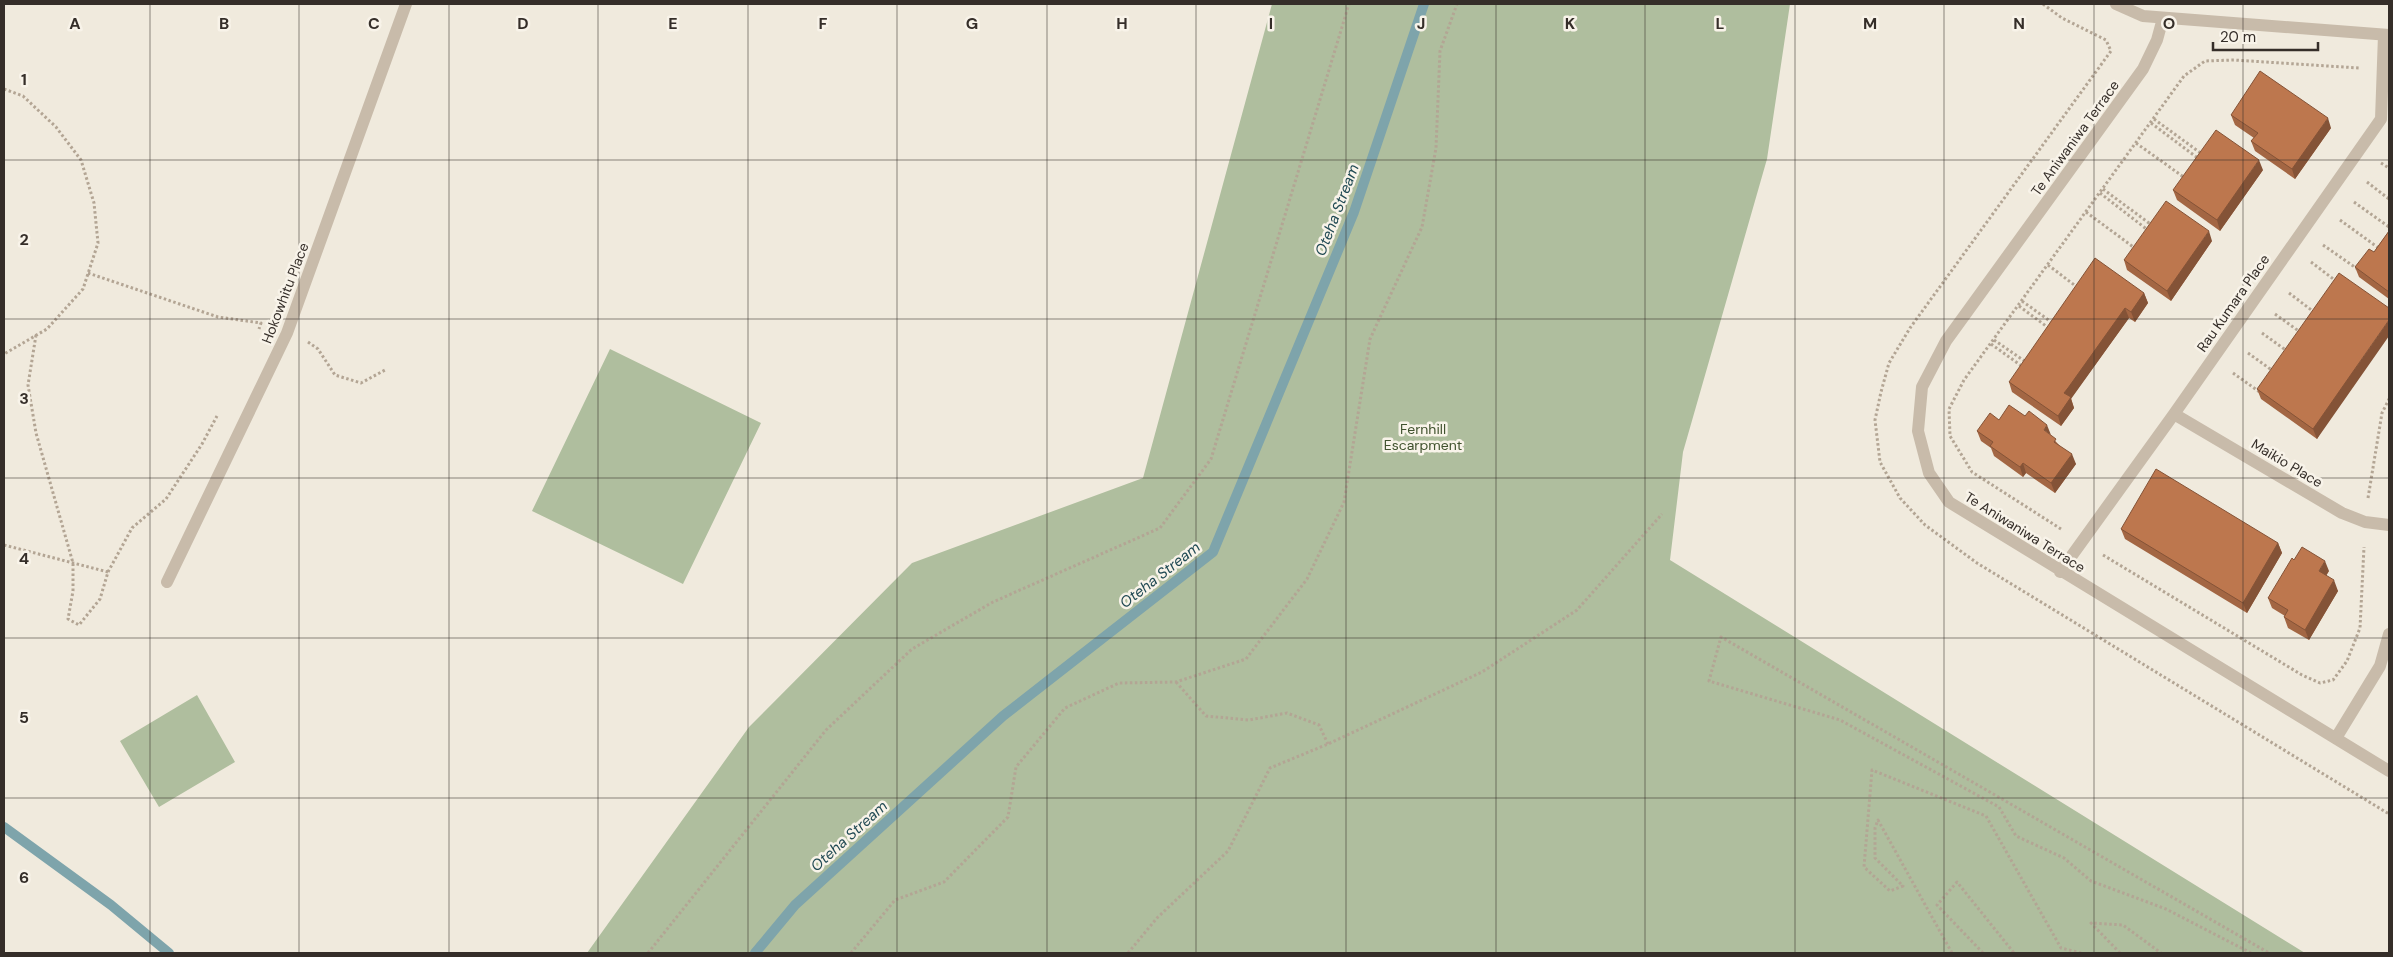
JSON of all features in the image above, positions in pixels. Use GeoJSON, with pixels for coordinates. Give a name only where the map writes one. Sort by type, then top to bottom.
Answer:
{"type":"FeatureCollection","features":[{"type":"Feature","properties":{"kind":"street","name":"Hokowhitu Place"},"geometry":{"type":"LineString","coordinates":[[167,582],[287,333],[406,4]]}},
{"type":"Feature","properties":{"kind":"street"},"geometry":{"type":"LineString","coordinates":[[2116,4],[2143,16],[2387,35]]}},
{"type":"Feature","properties":{"kind":"street","name":"Te Aniwaniwa Terrace"},"geometry":{"type":"LineString","coordinates":[[2163,18],[2156,40],[2143,69],[1946,341],[1922,387],[1918,431],[1928,473],[1949,502],[2060,572],[2336,738],[2389,772]]}},
{"type":"Feature","properties":{"kind":"street","name":"Rau Kumara Place"},"geometry":{"type":"LineString","coordinates":[[2060,572],[2174,414],[2380,119],[2387,35]]}},
{"type":"Feature","properties":{"kind":"street","name":"Maikio Place"},"geometry":{"type":"LineString","coordinates":[[2174,414],[2342,513],[2365,522],[2389,524]]}},
{"type":"Feature","properties":{"kind":"street"},"geometry":{"type":"LineString","coordinates":[[2336,738],[2380,666],[2389,634]]}},
{"type":"Feature","properties":{"kind":"path"},"geometry":{"type":"LineString","coordinates":[[648,953],[826,730],[912,649],[993,602],[1160,528],[1182,499],[1210,459],[1349,4]]}},
{"type":"Feature","properties":{"kind":"path"},"geometry":{"type":"LineString","coordinates":[[851,953],[895,900],[944,882],[1008,817],[1016,767],[1065,708],[1119,683],[1176,682],[1246,659],[1308,580],[1344,502],[1370,339],[1422,227],[1436,148],[1440,51],[1457,4]]}},
{"type":"Feature","properties":{"kind":"path"},"geometry":{"type":"LineString","coordinates":[[2043,4],[2062,18],[2106,40],[2111,51],[1938,289],[1889,363],[1875,420],[1880,462],[1900,498],[1918,518],[1977,563],[2389,814]]}},
{"type":"Feature","properties":{"kind":"path"},"geometry":{"type":"LineString","coordinates":[[4,89],[23,96],[56,127],[81,160],[94,203],[98,243],[83,289],[47,329],[4,354]]}},
{"type":"Feature","properties":{"kind":"path"},"geometry":{"type":"LineString","coordinates":[[2154,119],[2207,158]]}},
{"type":"Feature","properties":{"kind":"path"},"geometry":{"type":"LineString","coordinates":[[2151,123],[2204,163]]}},
{"type":"Feature","properties":{"kind":"path"},"geometry":{"type":"LineString","coordinates":[[2136,144],[2190,182]]}},
{"type":"Feature","properties":{"kind":"path"},"geometry":{"type":"LineString","coordinates":[[2333,187],[2389,227]]}},
{"type":"Feature","properties":{"kind":"path"},"geometry":{"type":"LineString","coordinates":[[2103,189],[2157,229]]}},
{"type":"Feature","properties":{"kind":"path"},"geometry":{"type":"LineString","coordinates":[[2100,193],[2154,234]]}},
{"type":"Feature","properties":{"kind":"path"},"geometry":{"type":"LineString","coordinates":[[2320,205],[2385,252]]}},
{"type":"Feature","properties":{"kind":"path"},"geometry":{"type":"LineString","coordinates":[[2086,212],[2140,252]]}},
{"type":"Feature","properties":{"kind":"path"},"geometry":{"type":"LineString","coordinates":[[2302,230],[2362,272]]}},
{"type":"Feature","properties":{"kind":"path"},"geometry":{"type":"LineString","coordinates":[[2290,247],[2342,284]]}},
{"type":"Feature","properties":{"kind":"path"},"geometry":{"type":"LineString","coordinates":[[2048,265],[2083,291]]}},
{"type":"Feature","properties":{"kind":"path"},"geometry":{"type":"LineString","coordinates":[[88,272],[218,318],[261,323],[287,333],[318,349],[335,375],[361,383],[385,370]]}},
{"type":"Feature","properties":{"kind":"path"},"geometry":{"type":"LineString","coordinates":[[2268,278],[2320,316]]}},
{"type":"Feature","properties":{"kind":"path"},"geometry":{"type":"LineString","coordinates":[[2254,298],[2306,336]]}},
{"type":"Feature","properties":{"kind":"path"},"geometry":{"type":"LineString","coordinates":[[2022,301],[2058,327]]}},
{"type":"Feature","properties":{"kind":"path"},"geometry":{"type":"LineString","coordinates":[[2019,306],[2054,332]]}},
{"type":"Feature","properties":{"kind":"path"},"geometry":{"type":"LineString","coordinates":[[2241,318],[2292,355]]}},
{"type":"Feature","properties":{"kind":"path"},"geometry":{"type":"LineString","coordinates":[[256,338],[261,323]]}},
{"type":"Feature","properties":{"kind":"path"},"geometry":{"type":"LineString","coordinates":[[36,335],[28,386],[36,434],[73,563],[73,591],[68,620],[79,625],[100,599],[108,572],[132,528],[166,499],[202,444],[219,412]]}},
{"type":"Feature","properties":{"kind":"path"},"geometry":{"type":"LineString","coordinates":[[2227,338],[2278,374]]}},
{"type":"Feature","properties":{"kind":"path"},"geometry":{"type":"LineString","coordinates":[[1994,340],[2031,366]]}},
{"type":"Feature","properties":{"kind":"path"},"geometry":{"type":"LineString","coordinates":[[1991,344],[2028,370]]}},
{"type":"Feature","properties":{"kind":"path"},"geometry":{"type":"LineString","coordinates":[[2213,358],[2263,395]]}},
{"type":"Feature","properties":{"kind":"path"},"geometry":{"type":"LineString","coordinates":[[1128,953],[1157,918],[1228,851],[1270,768],[1328,744],[1482,672],[1577,610],[1662,514]]}},
{"type":"Feature","properties":{"kind":"path"},"geometry":{"type":"LineString","coordinates":[[4,545],[108,572]]}},
{"type":"Feature","properties":{"kind":"path"},"geometry":{"type":"LineString","coordinates":[[2251,953],[2166,909],[2091,881],[2064,858],[2016,836],[1998,807],[1840,720],[1709,681],[1721,637],[2268,953]]}},
{"type":"Feature","properties":{"kind":"path"},"geometry":{"type":"LineString","coordinates":[[1176,682],[1206,716],[1249,720],[1288,713],[1320,725],[1328,744]]}},
{"type":"Feature","properties":{"kind":"path"},"geometry":{"type":"LineString","coordinates":[[1952,953],[1878,820],[1875,858],[1903,886],[1890,891],[1864,867],[1872,770],[1986,816],[2061,948],[2081,953]]}},
{"type":"Feature","properties":{"kind":"path"},"geometry":{"type":"LineString","coordinates":[[1983,953],[1937,905],[1957,882],[2014,953]]}},
{"type":"Feature","properties":{"kind":"path"},"geometry":{"type":"LineString","coordinates":[[2120,953],[2091,923],[2123,925],[2161,953]]}},
{"type":"Feature","properties":{"kind":"green space","name":"Fernhill Escarpment"},"geometry":{"type":"Polygon","coordinates":[[[1272,4],[1790,4],[1767,159],[1683,452],[1670,560],[2305,953],[587,953],[749,727],[912,563],[1143,478],[1272,4]]]}},
{"type":"Feature","properties":{"kind":"green space"},"geometry":{"type":"Polygon","coordinates":[[[610,349],[761,423],[683,584],[532,511],[610,349]]]}},
{"type":"Feature","properties":{"kind":"green space"},"geometry":{"type":"Polygon","coordinates":[[[197,695],[235,762],[159,807],[120,741],[197,695]]]}},
{"type":"Feature","properties":{"kind":"building"},"geometry":{"type":"Polygon","coordinates":[[[2260,71],[2328,118],[2292,169],[2251,141],[2258,133],[2231,115],[2260,71]]]}},
{"type":"Feature","properties":{"kind":"building"},"geometry":{"type":"Polygon","coordinates":[[[2216,130],[2259,160],[2217,220],[2173,190],[2216,130]]]}},
{"type":"Feature","properties":{"kind":"building"},"geometry":{"type":"Polygon","coordinates":[[[2166,201],[2209,231],[2167,291],[2124,260],[2166,201]]]}},
{"type":"Feature","properties":{"kind":"building"},"geometry":{"type":"Polygon","coordinates":[[[2389,231],[2389,292],[2355,267],[2369,249],[2374,252],[2389,231]]]}},
{"type":"Feature","properties":{"kind":"building"},"geometry":{"type":"Polygon","coordinates":[[[2095,258],[2144,293],[2131,312],[2125,308],[2064,393],[2071,397],[2058,416],[2009,382],[2095,258]]]}},
{"type":"Feature","properties":{"kind":"building"},"geometry":{"type":"Polygon","coordinates":[[[2339,273],[2389,308],[2389,320],[2313,429],[2257,389],[2339,273]]]}},
{"type":"Feature","properties":{"kind":"building"},"geometry":{"type":"Polygon","coordinates":[[[2009,405],[2025,416],[2029,411],[2047,425],[2044,430],[2056,439],[2054,442],[2072,454],[2051,483],[2023,463],[2020,467],[1990,446],[1993,442],[1977,431],[1990,413],[1999,420],[2009,405]]]}},
{"type":"Feature","properties":{"kind":"building"},"geometry":{"type":"Polygon","coordinates":[[[2156,469],[2278,543],[2243,603],[2121,529],[2156,469]]]}},
{"type":"Feature","properties":{"kind":"building"},"geometry":{"type":"Polygon","coordinates":[[[2302,547],[2325,561],[2319,571],[2334,580],[2305,630],[2284,617],[2288,610],[2268,598],[2292,558],[2294,560],[2302,547]]]}},
{"type":"Feature","properties":{"kind":"waterway","name":"Oteha Stream"},"geometry":{"type":"LineString","coordinates":[[755,953],[795,905],[1003,716],[1213,552],[1354,212],[1424,4]]}},
{"type":"Feature","properties":{"kind":"waterway"},"geometry":{"type":"LineString","coordinates":[[4,827],[111,905],[169,953]]}}]}
